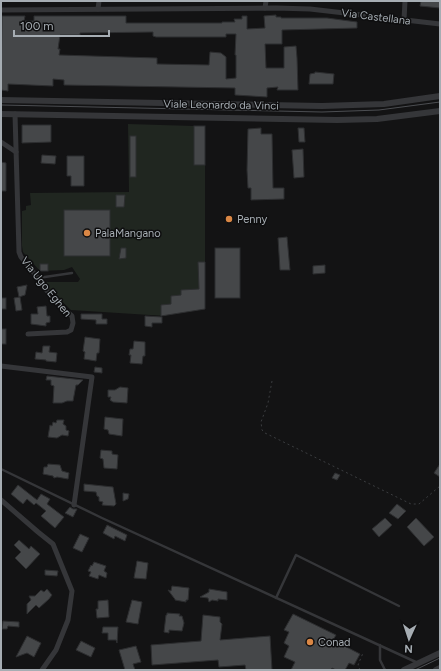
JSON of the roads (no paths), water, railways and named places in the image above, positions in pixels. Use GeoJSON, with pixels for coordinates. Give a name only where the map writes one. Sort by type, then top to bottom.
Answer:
{"type":"FeatureCollection","features":[{"type":"Feature","properties":{"kind":"street"},"geometry":{"type":"LineString","coordinates":[[98,9],[99,1]]}},
{"type":"Feature","properties":{"kind":"street"},"geometry":{"type":"LineString","coordinates":[[265,8],[266,1]]}},
{"type":"Feature","properties":{"kind":"street"},"geometry":{"type":"LineString","coordinates":[[404,20],[405,1]]}},
{"type":"Feature","properties":{"kind":"street","name":"Via Castellana"},"geometry":{"type":"LineString","coordinates":[[1,10],[310,9],[440,24]]}},
{"type":"Feature","properties":{"kind":"street","name":"Viale Leonardo da Vinci"},"geometry":{"type":"LineString","coordinates":[[1,100],[283,106],[365,106],[440,96]]}},
{"type":"Feature","properties":{"kind":"street"},"geometry":{"type":"LineString","coordinates":[[283,106],[283,119]]}},
{"type":"Feature","properties":{"kind":"street","name":"Viale Leonardo da Vinci"},"geometry":{"type":"LineString","coordinates":[[1,114],[361,120],[440,110]]}},
{"type":"Feature","properties":{"kind":"street","name":"Via Ugo Eghen"},"geometry":{"type":"LineString","coordinates":[[15,114],[18,248],[21,257],[43,286],[60,306],[72,316],[73,323],[71,330],[67,332],[28,334]]}},
{"type":"Feature","properties":{"kind":"street"},"geometry":{"type":"LineString","coordinates":[[1,142],[16,152]]}},
{"type":"Feature","properties":{"kind":"street"},"geometry":{"type":"LineString","coordinates":[[1,366],[92,377],[74,504]]}},
{"type":"Feature","properties":{"kind":"street"},"geometry":{"type":"LineString","coordinates":[[1,500],[53,544],[72,591],[68,620],[56,650],[42,670]]}},
{"type":"Feature","properties":{"kind":"street"},"geometry":{"type":"LineString","coordinates":[[404,670],[440,653]]}},
{"type":"Feature","properties":{"kind":"street"},"geometry":{"type":"LineString","coordinates":[[436,670],[440,668]]}},
{"type":"Feature","properties":{"kind":"lane"},"geometry":{"type":"LineString","coordinates":[[38,278],[72,273]]}},
{"type":"Feature","properties":{"kind":"lane"},"geometry":{"type":"LineString","coordinates":[[1,469],[276,598],[419,663]]}},
{"type":"Feature","properties":{"kind":"lane"},"geometry":{"type":"LineString","coordinates":[[276,598],[296,555],[399,606]]}},
{"type":"Feature","properties":{"kind":"lane"},"geometry":{"type":"LineString","coordinates":[[380,645],[380,660],[385,670]]}},
{"type":"Feature","properties":{"kind":"tram line"},"geometry":{"type":"LineString","coordinates":[[1,105],[322,112],[379,110],[440,102]]}},
{"type":"Feature","properties":{"kind":"tram line"},"geometry":{"type":"LineString","coordinates":[[415,670],[440,658]]}},
{"type":"Feature","properties":{"kind":"place","name":"Penny"},"geometry":{"type":"Point","coordinates":[229,219]}},
{"type":"Feature","properties":{"kind":"place","name":"PalaMangano"},"geometry":{"type":"Point","coordinates":[87,233]}},
{"type":"Feature","properties":{"kind":"place","name":"Conad"},"geometry":{"type":"Point","coordinates":[310,642]}}]}
